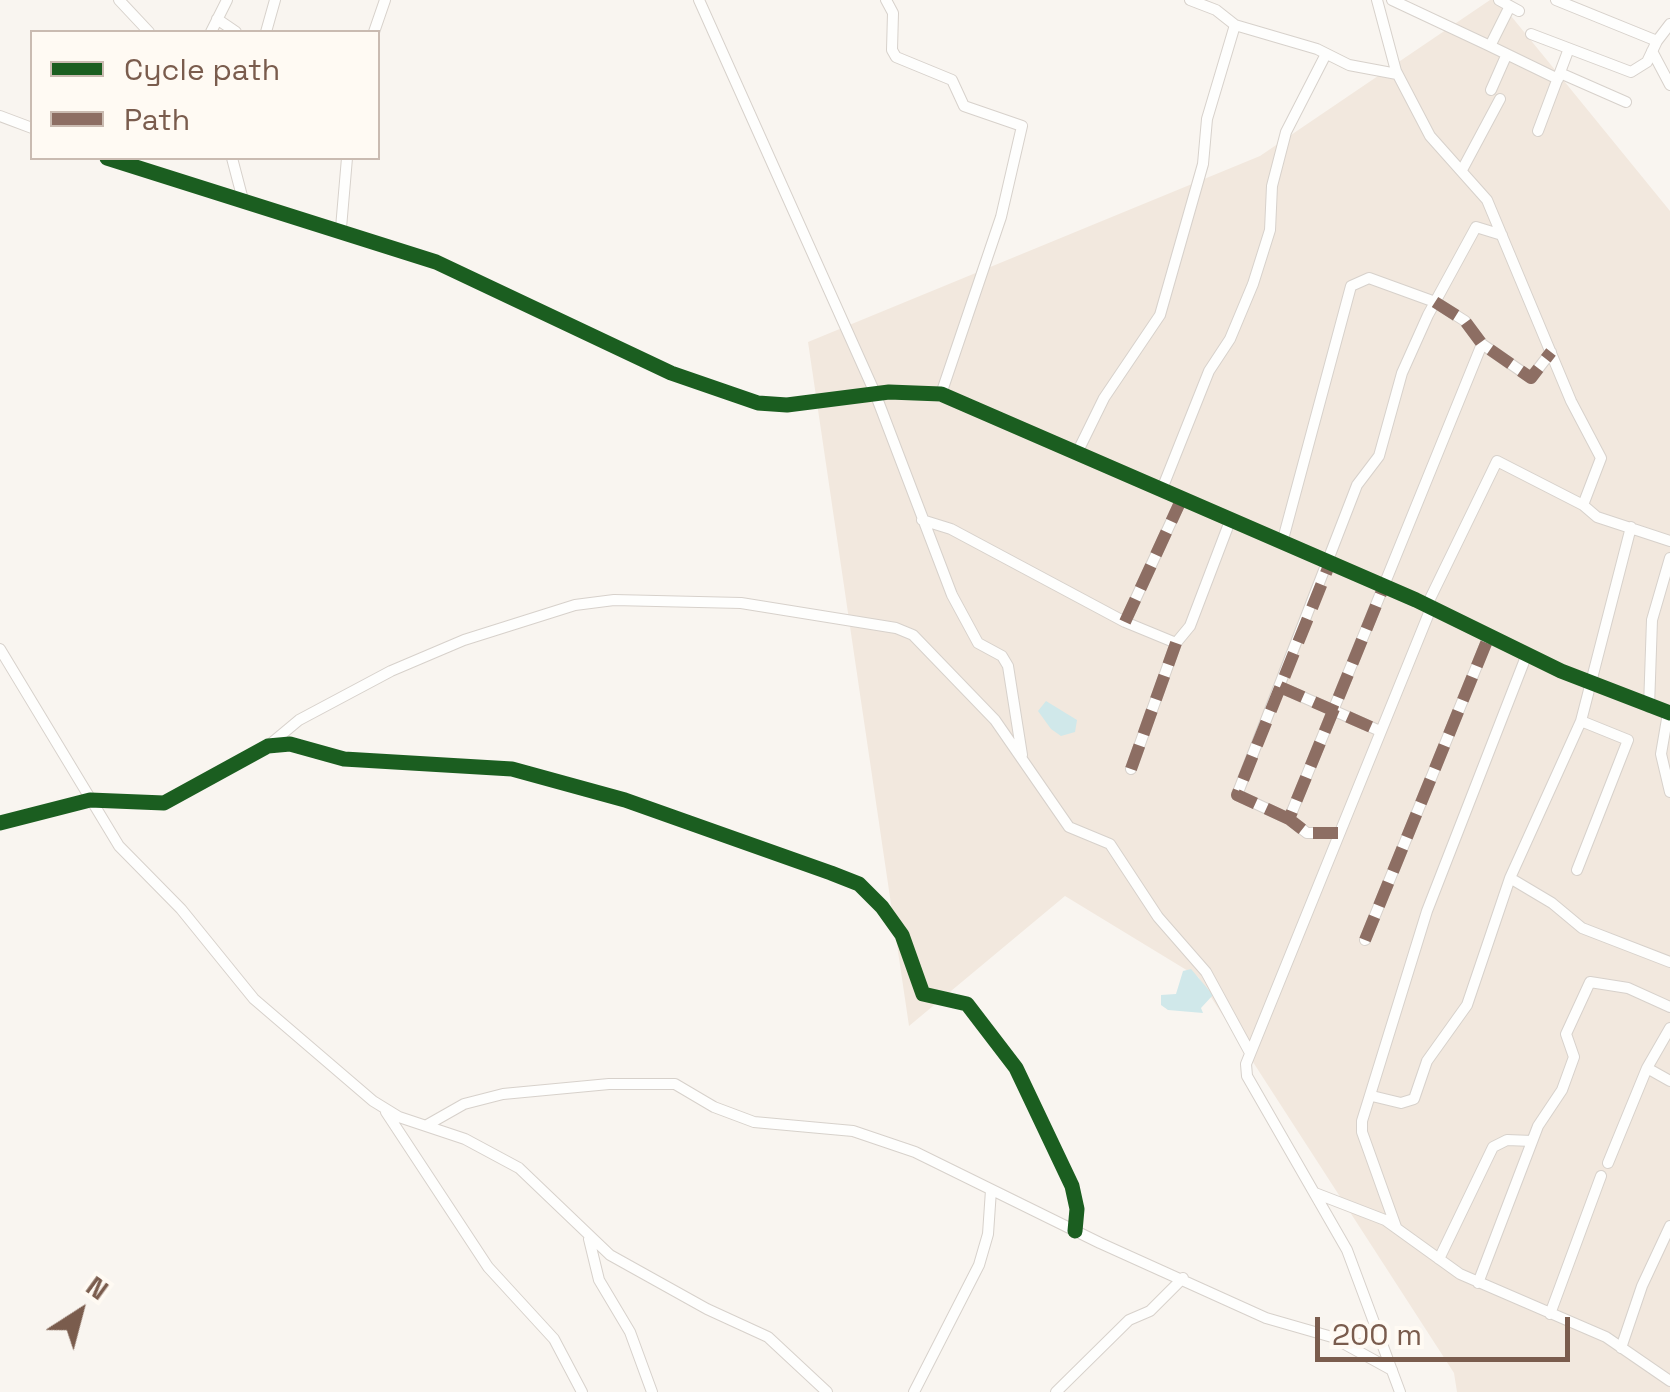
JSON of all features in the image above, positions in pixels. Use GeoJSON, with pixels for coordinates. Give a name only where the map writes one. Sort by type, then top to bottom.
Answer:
{"type":"FeatureCollection","features":[{"type":"Feature","properties":{"kind":"street"},"geometry":{"type":"LineString","coordinates":[[119,0],[146,30]]}},
{"type":"Feature","properties":{"kind":"street"},"geometry":{"type":"LineString","coordinates":[[212,30],[226,0]]}},
{"type":"Feature","properties":{"kind":"street"},"geometry":{"type":"LineString","coordinates":[[267,30],[275,0]]}},
{"type":"Feature","properties":{"kind":"street"},"geometry":{"type":"LineString","coordinates":[[375,30],[386,0]]}},
{"type":"Feature","properties":{"kind":"street"},"geometry":{"type":"LineString","coordinates":[[699,0],[875,393],[922,520],[970,632],[1008,666],[1022,756]]}},
{"type":"Feature","properties":{"kind":"street"},"geometry":{"type":"LineString","coordinates":[[886,0],[893,13],[892,50],[896,57],[952,80],[964,106],[1022,126],[1001,218],[941,394]]}},
{"type":"Feature","properties":{"kind":"street"},"geometry":{"type":"LineString","coordinates":[[1190,0],[1206,5],[1235,25],[1349,64],[1397,74]]}},
{"type":"Feature","properties":{"kind":"street"},"geometry":{"type":"LineString","coordinates":[[1376,0],[1397,74],[1430,136],[1488,200],[1551,352],[1601,458],[1583,505]]}},
{"type":"Feature","properties":{"kind":"street"},"geometry":{"type":"LineString","coordinates":[[1392,0],[1506,56],[1626,102]]}},
{"type":"Feature","properties":{"kind":"street"},"geometry":{"type":"LineString","coordinates":[[1490,46],[1515,8],[1498,0]]}},
{"type":"Feature","properties":{"kind":"street"},"geometry":{"type":"LineString","coordinates":[[1556,0],[1574,5],[1654,46],[1670,85]]}},
{"type":"Feature","properties":{"kind":"street"},"geometry":{"type":"LineString","coordinates":[[217,19],[233,30]]}},
{"type":"Feature","properties":{"kind":"street"},"geometry":{"type":"LineString","coordinates":[[1077,453],[1112,385],[1160,315],[1202,164],[1207,119],[1235,25]]}},
{"type":"Feature","properties":{"kind":"street"},"geometry":{"type":"LineString","coordinates":[[1531,34],[1632,72],[1670,26]]}},
{"type":"Feature","properties":{"kind":"street"},"geometry":{"type":"LineString","coordinates":[[1538,131],[1568,51]]}},
{"type":"Feature","properties":{"kind":"street"},"geometry":{"type":"LineString","coordinates":[[1162,490],[1208,372],[1230,339],[1253,284],[1270,230],[1280,152],[1293,113],[1326,54]]}},
{"type":"Feature","properties":{"kind":"street"},"geometry":{"type":"LineString","coordinates":[[1491,90],[1506,56]]}},
{"type":"Feature","properties":{"kind":"street"},"geometry":{"type":"LineString","coordinates":[[1462,170],[1500,99]]}},
{"type":"Feature","properties":{"kind":"street"},"geometry":{"type":"LineString","coordinates":[[0,116],[30,127]]}},
{"type":"Feature","properties":{"kind":"street"},"geometry":{"type":"LineString","coordinates":[[113,160],[342,228],[477,278],[671,372],[758,402],[787,404],[875,393],[941,394],[1429,606],[1592,684],[1669,713],[1661,754],[1670,792]]}},
{"type":"Feature","properties":{"kind":"street"},"geometry":{"type":"LineString","coordinates":[[233,160],[243,200]]}},
{"type":"Feature","properties":{"kind":"street"},"geometry":{"type":"LineString","coordinates":[[342,228],[348,160]]}},
{"type":"Feature","properties":{"kind":"street"},"geometry":{"type":"LineString","coordinates":[[1338,833],[1307,833],[1289,819],[1237,795],[1357,485],[1379,456],[1402,373],[1435,302],[1476,228],[1502,235]]}},
{"type":"Feature","properties":{"kind":"street"},"geometry":{"type":"LineString","coordinates":[[1282,544],[1351,286],[1369,278],[1435,302],[1465,320],[1482,344],[1531,378],[1551,352]]}},
{"type":"Feature","properties":{"kind":"street"},"geometry":{"type":"LineString","coordinates":[[1289,819],[1482,344]]}},
{"type":"Feature","properties":{"kind":"street"},"geometry":{"type":"LineString","coordinates":[[1400,1392],[1352,1261],[1247,1076],[1249,1050],[1429,606],[1498,462],[1583,505],[1597,517],[1670,542]]}},
{"type":"Feature","properties":{"kind":"street"},"geometry":{"type":"LineString","coordinates":[[1125,622],[1182,498]]}},
{"type":"Feature","properties":{"kind":"street"},"geometry":{"type":"LineString","coordinates":[[922,520],[962,534],[1125,622],[1176,643]]}},
{"type":"Feature","properties":{"kind":"street"},"geometry":{"type":"LineString","coordinates":[[1131,769],[1176,643],[1190,626],[1230,520]]}},
{"type":"Feature","properties":{"kind":"street"},"geometry":{"type":"LineString","coordinates":[[1372,1096],[1401,1103],[1414,1099],[1428,1061],[1466,1005],[1510,878],[1580,722],[1631,526]]}},
{"type":"Feature","properties":{"kind":"street"},"geometry":{"type":"LineString","coordinates":[[1649,707],[1652,620],[1670,558]]}},
{"type":"Feature","properties":{"kind":"street"},"geometry":{"type":"LineString","coordinates":[[0,822],[90,800],[164,803],[268,746],[321,706],[464,640],[575,605],[688,600],[792,609],[912,635],[995,720],[1069,828],[1110,844],[1158,917],[1206,972],[1249,1050]]}},
{"type":"Feature","properties":{"kind":"street"},"geometry":{"type":"LineString","coordinates":[[1365,940],[1488,636]]}},
{"type":"Feature","properties":{"kind":"street"},"geometry":{"type":"LineString","coordinates":[[0,649],[119,846],[180,909],[233,977],[383,1108],[488,1267],[554,1340],[582,1392]]}},
{"type":"Feature","properties":{"kind":"street"},"geometry":{"type":"LineString","coordinates":[[1396,1227],[1362,1132],[1427,911],[1527,654]]}},
{"type":"Feature","properties":{"kind":"street"},"geometry":{"type":"LineString","coordinates":[[1280,688],[1380,732]]}},
{"type":"Feature","properties":{"kind":"street"},"geometry":{"type":"LineString","coordinates":[[1576,870],[1628,740],[1580,722]]}},
{"type":"Feature","properties":{"kind":"street"},"geometry":{"type":"LineString","coordinates":[[268,746],[290,744],[344,759],[512,769],[625,800],[860,884],[902,936],[923,994],[967,1004],[1016,1068],[1072,1186],[1078,1209],[1075,1231]]}},
{"type":"Feature","properties":{"kind":"street"},"geometry":{"type":"LineString","coordinates":[[1510,878],[1552,903],[1582,928],[1670,962]]}},
{"type":"Feature","properties":{"kind":"street"},"geometry":{"type":"LineString","coordinates":[[1478,1283],[1532,1141],[1562,1090],[1574,1057],[1566,1034],[1590,982],[1628,988],[1670,1007]]}},
{"type":"Feature","properties":{"kind":"street"},"geometry":{"type":"LineString","coordinates":[[1608,1164],[1648,1068],[1670,1028]]}},
{"type":"Feature","properties":{"kind":"street"},"geometry":{"type":"LineString","coordinates":[[1648,1068],[1670,1081]]}},
{"type":"Feature","properties":{"kind":"street"},"geometry":{"type":"LineString","coordinates":[[426,1125],[464,1104],[503,1094],[664,1082],[754,1122],[872,1136],[1266,1318],[1332,1337],[1392,1370]]}},
{"type":"Feature","properties":{"kind":"street"},"geometry":{"type":"LineString","coordinates":[[383,1108],[466,1139],[519,1168],[589,1238],[628,1268],[768,1337],[828,1392]]}},
{"type":"Feature","properties":{"kind":"street"},"geometry":{"type":"LineString","coordinates":[[1439,1259],[1493,1147],[1508,1140],[1532,1141]]}},
{"type":"Feature","properties":{"kind":"street"},"geometry":{"type":"LineString","coordinates":[[1550,1314],[1601,1176]]}},
{"type":"Feature","properties":{"kind":"street"},"geometry":{"type":"LineString","coordinates":[[914,1392],[980,1265],[991,1190]]}},
{"type":"Feature","properties":{"kind":"street"},"geometry":{"type":"LineString","coordinates":[[1315,1193],[1396,1227],[1478,1283],[1590,1329],[1670,1380]]}},
{"type":"Feature","properties":{"kind":"street"},"geometry":{"type":"LineString","coordinates":[[1621,1348],[1642,1286],[1670,1226]]}},
{"type":"Feature","properties":{"kind":"street"},"geometry":{"type":"LineString","coordinates":[[589,1238],[598,1280],[630,1332],[652,1392]]}},
{"type":"Feature","properties":{"kind":"street"},"geometry":{"type":"LineString","coordinates":[[1056,1392],[1128,1320],[1150,1311],[1183,1278]]}},
{"type":"Feature","properties":{"kind":"street"},"geometry":{"type":"LineString","coordinates":[[1332,1337],[1378,1330]]}},
{"type":"Feature","properties":{"kind":"shaded area"},"geometry":{"type":"Polygon","coordinates":[[[1490,0],[1498,0],[1670,211],[1670,1392],[1457,1392],[1454,1373],[1198,977],[1065,896],[909,1026],[808,342],[1260,156],[1490,0]]]}},
{"type":"Feature","properties":{"kind":"water"},"geometry":{"type":"Polygon","coordinates":[[[1046,701],[1077,720],[1075,732],[1061,736],[1051,729],[1038,711],[1046,701]]]}},
{"type":"Feature","properties":{"kind":"water"},"geometry":{"type":"Polygon","coordinates":[[[1191,969],[1213,995],[1201,1008],[1203,1013],[1168,1010],[1161,1005],[1161,995],[1176,994],[1183,971],[1191,969]]]}},
{"type":"Feature","properties":{"kind":"marked path"},"geometry":{"type":"LineString","coordinates":[[1435,302],[1465,321],[1482,344],[1531,378],[1551,352]]}},
{"type":"Feature","properties":{"kind":"marked path"},"geometry":{"type":"LineString","coordinates":[[1125,622],[1182,498]]}},
{"type":"Feature","properties":{"kind":"marked path"},"geometry":{"type":"LineString","coordinates":[[1289,819],[1237,795],[1330,563]]}},
{"type":"Feature","properties":{"kind":"marked path"},"geometry":{"type":"LineString","coordinates":[[1338,833],[1307,833],[1289,819],[1384,586]]}},
{"type":"Feature","properties":{"kind":"marked path"},"geometry":{"type":"LineString","coordinates":[[1365,940],[1489,636]]}},
{"type":"Feature","properties":{"kind":"marked path"},"geometry":{"type":"LineString","coordinates":[[1131,769],[1176,643]]}},
{"type":"Feature","properties":{"kind":"marked path"},"geometry":{"type":"LineString","coordinates":[[1280,687],[1380,731]]}},
{"type":"Feature","properties":{"kind":"cycle path"},"geometry":{"type":"LineString","coordinates":[[113,160],[436,262],[671,373],[758,403],[787,405],[889,392],[941,394],[1416,600],[1561,671],[1670,713]]}},
{"type":"Feature","properties":{"kind":"cycle path"},"geometry":{"type":"LineString","coordinates":[[0,823],[90,800],[164,803],[268,746],[290,744],[344,759],[512,769],[625,800],[831,873],[859,884],[882,907],[902,935],[923,994],[967,1004],[1016,1068],[1072,1186],[1077,1209],[1075,1231]]}}]}
